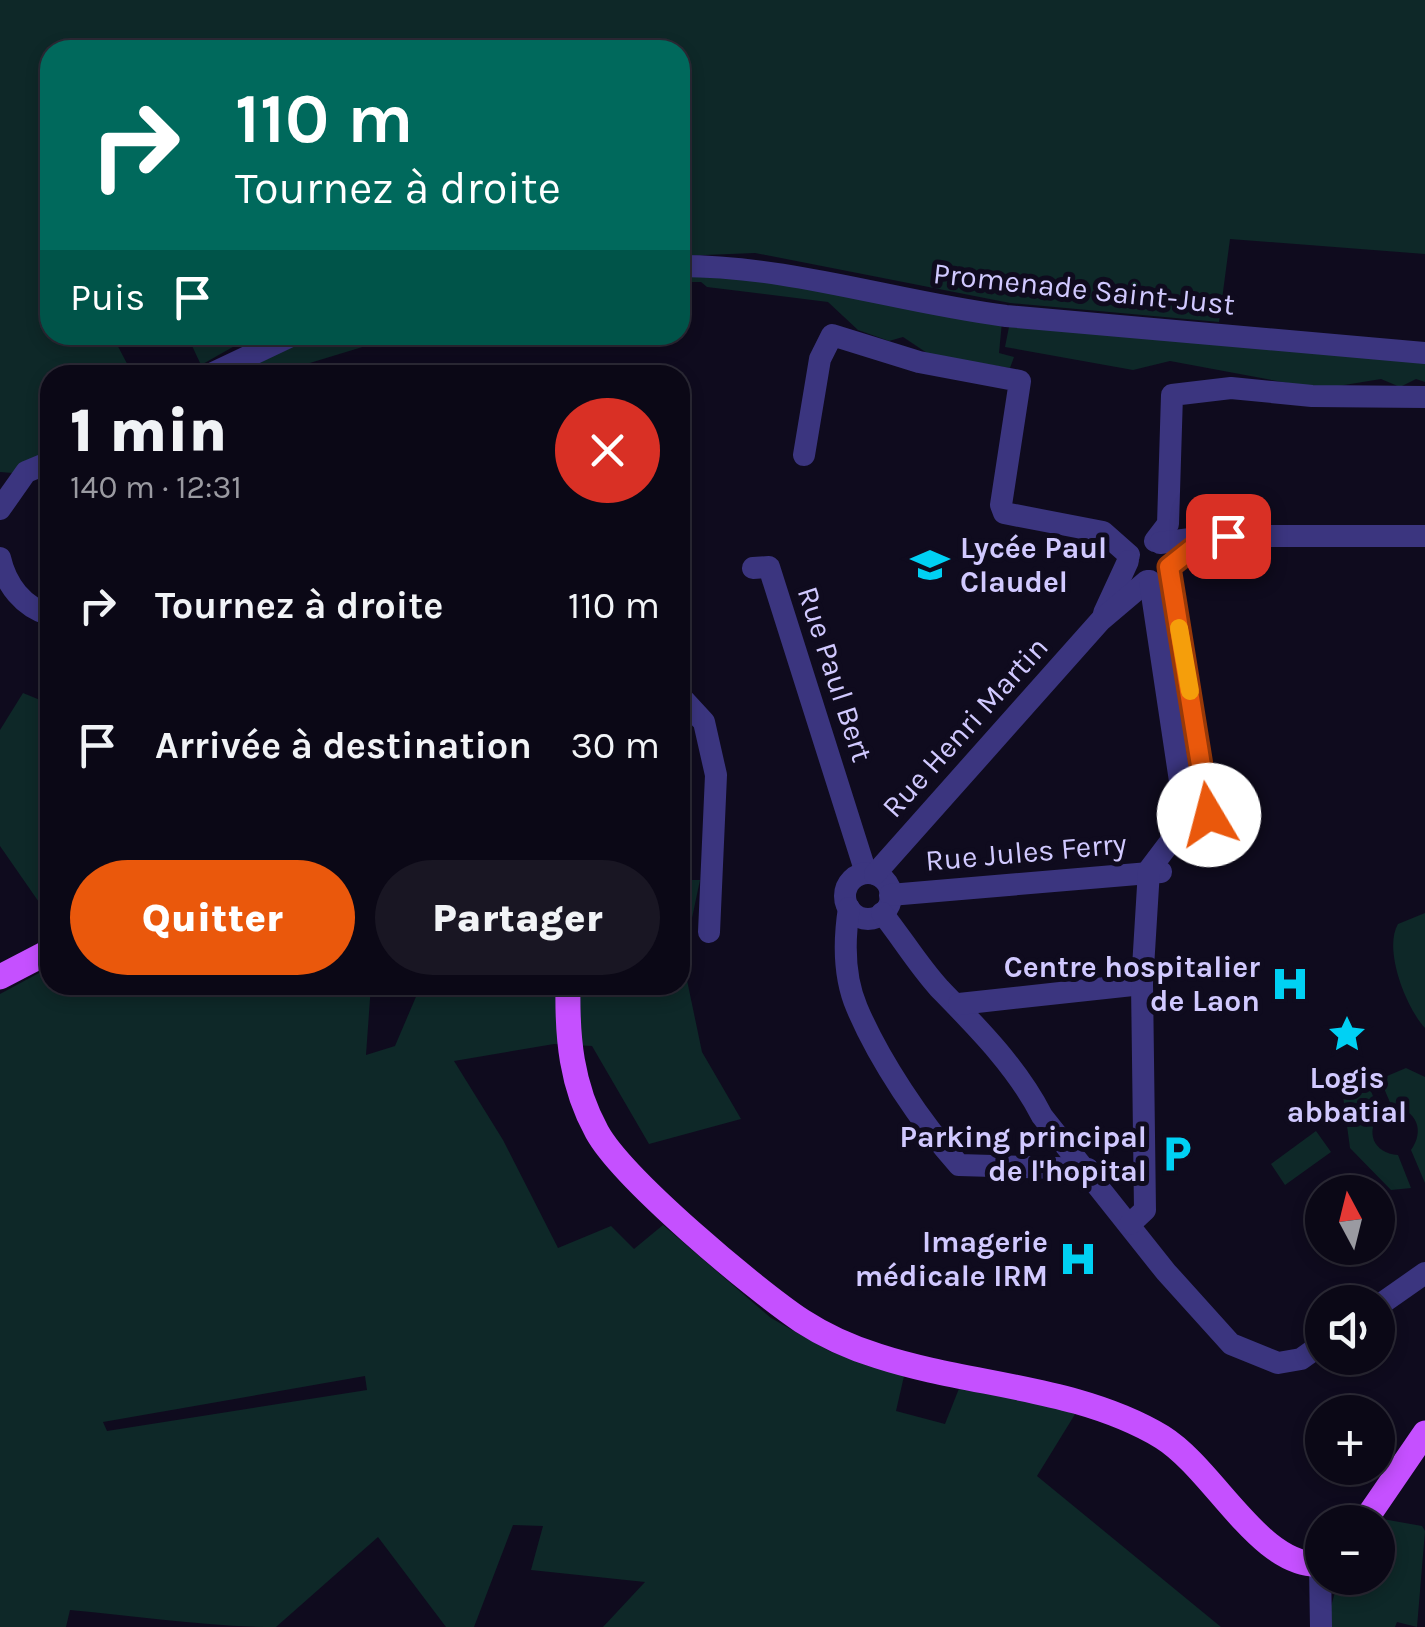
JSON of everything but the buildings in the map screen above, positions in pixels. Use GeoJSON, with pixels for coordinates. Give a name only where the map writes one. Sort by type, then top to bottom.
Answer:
{"type":"FeatureCollection","features":[{"type":"Feature","properties":{"kind":"main road"},"geometry":{"type":"LineString","coordinates":[[0,977],[40,956]]}},
{"type":"Feature","properties":{"kind":"main road"},"geometry":{"type":"LineString","coordinates":[[568,995],[568,1045],[578,1091],[598,1134],[630,1175],[778,1303],[831,1338],[879,1356],[1109,1413],[1162,1438],[1204,1470],[1274,1552],[1305,1564]]}},
{"type":"Feature","properties":{"kind":"main road"},"geometry":{"type":"LineString","coordinates":[[1376,1505],[1425,1434]]}},
{"type":"Feature","properties":{"kind":"street","name":"Promenade Saint-Just"},"geometry":{"type":"LineString","coordinates":[[690,266],[825,279],[947,308],[1006,316],[1425,353]]}},
{"type":"Feature","properties":{"kind":"street"},"geometry":{"type":"LineString","coordinates":[[804,456],[820,360],[832,334],[919,362],[1020,381],[1001,506],[1004,513],[1103,532],[1128,558],[1132,572],[1213,536],[1425,536]]}},
{"type":"Feature","properties":{"kind":"street"},"geometry":{"type":"LineString","coordinates":[[230,365],[272,345]]}},
{"type":"Feature","properties":{"kind":"street"},"geometry":{"type":"LineString","coordinates":[[1130,1224],[1145,1210],[1142,984],[1155,879],[1186,821],[1180,700],[1159,563],[1168,524],[1172,394],[1231,388],[1425,398]]}},
{"type":"Feature","properties":{"kind":"street"},"geometry":{"type":"LineString","coordinates":[[7,499],[26,472],[40,466]]}},
{"type":"Feature","properties":{"kind":"street"},"geometry":{"type":"LineString","coordinates":[[1128,558],[1136,544],[1159,563]]}},
{"type":"Feature","properties":{"kind":"street"},"geometry":{"type":"LineString","coordinates":[[0,558],[9,586],[40,612]]}},
{"type":"Feature","properties":{"kind":"street","name":"Rue Henri Martin"},"geometry":{"type":"LineString","coordinates":[[1100,620],[1128,558]]}},
{"type":"Feature","properties":{"kind":"street","name":"Rue Henri Martin"},"geometry":{"type":"LineString","coordinates":[[871,874],[1100,620],[1159,563]]}},
{"type":"Feature","properties":{"kind":"street","name":"Rue Paul Bert"},"geometry":{"type":"LineString","coordinates":[[752,568],[768,566],[871,874]]}},
{"type":"Feature","properties":{"kind":"street"},"geometry":{"type":"LineString","coordinates":[[690,707],[704,722],[716,775],[709,932]]}},
{"type":"Feature","properties":{"kind":"street"},"geometry":{"type":"LineString","coordinates":[[1088,1170],[958,1165],[930,1133],[856,1006],[844,944],[849,908],[847,886],[871,874],[886,882],[886,904],[940,989],[958,1004],[1088,1170],[1130,1224],[1231,1344],[1278,1362],[1305,1356]]}},
{"type":"Feature","properties":{"kind":"street","name":"Rue Jules Ferry"},"geometry":{"type":"LineString","coordinates":[[886,904],[1155,879]]}},
{"type":"Feature","properties":{"kind":"street"},"geometry":{"type":"LineString","coordinates":[[849,908],[861,918],[886,904]]}},
{"type":"Feature","properties":{"kind":"street"},"geometry":{"type":"LineString","coordinates":[[958,1004],[1142,984]]}},
{"type":"Feature","properties":{"kind":"street"},"geometry":{"type":"LineString","coordinates":[[1395,1294],[1425,1273]]}},
{"type":"Feature","properties":{"kind":"street"},"geometry":{"type":"LineString","coordinates":[[1320,1627],[1321,1595]]}},
{"type":"Feature","properties":{"kind":"green space"},"geometry":{"type":"Polygon","coordinates":[[[0,0],[1425,0],[1425,254],[1230,239],[1219,322],[1010,303],[755,253],[690,256],[690,40],[40,40],[40,345],[117,345],[128,365],[40,365],[40,457],[13,473],[0,472],[0,0]]]}},
{"type":"Feature","properties":{"kind":"green space"},"geometry":{"type":"Polygon","coordinates":[[[723,269],[1002,322],[999,353],[1014,357],[1010,368],[930,355],[903,337],[889,341],[858,330],[828,302],[707,287],[701,282],[690,282],[690,271],[723,269]]]}},
{"type":"Feature","properties":{"kind":"green space"},"geometry":{"type":"Polygon","coordinates":[[[1010,322],[1425,360],[1425,382],[1416,379],[1400,387],[1381,379],[1320,389],[1170,361],[1133,370],[1005,347],[1010,322]]]}},
{"type":"Feature","properties":{"kind":"green space"},"geometry":{"type":"Polygon","coordinates":[[[192,345],[236,345],[201,365],[192,345]]]}},
{"type":"Feature","properties":{"kind":"green space"},"geometry":{"type":"Polygon","coordinates":[[[284,345],[369,345],[303,365],[241,365],[284,345]]]}},
{"type":"Feature","properties":{"kind":"green space"},"geometry":{"type":"Polygon","coordinates":[[[23,693],[40,700],[40,904],[0,846],[0,730],[23,693]]]}},
{"type":"Feature","properties":{"kind":"green space"},"geometry":{"type":"Polygon","coordinates":[[[690,880],[700,880],[690,928],[690,880]]]}},
{"type":"Feature","properties":{"kind":"green space"},"geometry":{"type":"Polygon","coordinates":[[[1425,913],[1425,1028],[1404,993],[1393,948],[1398,924],[1425,913]]]}},
{"type":"Feature","properties":{"kind":"green space"},"geometry":{"type":"Polygon","coordinates":[[[40,972],[40,995],[370,995],[366,1055],[395,1046],[417,995],[690,995],[702,1052],[741,1119],[649,1144],[592,1046],[554,1044],[454,1061],[503,1140],[558,1248],[611,1226],[634,1249],[663,1225],[771,1318],[831,1352],[904,1376],[896,1411],[945,1424],[960,1386],[1077,1411],[1037,1476],[1221,1627],[603,1627],[645,1582],[531,1570],[543,1526],[513,1525],[474,1627],[446,1627],[378,1537],[276,1627],[70,1610],[66,1627],[0,1627],[0,994],[40,972]],[[365,1376],[103,1422],[107,1431],[367,1390],[365,1376]]]}},
{"type":"Feature","properties":{"kind":"green space"},"geometry":{"type":"Polygon","coordinates":[[[1406,1068],[1425,1077],[1425,1183],[1411,1150],[1417,1136],[1416,1122],[1407,1112],[1392,1107],[1380,1079],[1406,1068]]]}},
{"type":"Feature","properties":{"kind":"green space"},"geometry":{"type":"Polygon","coordinates":[[[1368,1084],[1380,1113],[1373,1127],[1374,1140],[1383,1150],[1398,1155],[1411,1188],[1395,1190],[1395,1175],[1376,1175],[1350,1148],[1343,1096],[1368,1084]]]}},
{"type":"Feature","properties":{"kind":"green space"},"geometry":{"type":"Polygon","coordinates":[[[1316,1131],[1331,1152],[1285,1185],[1271,1164],[1316,1131]]]}},
{"type":"Feature","properties":{"kind":"green space"},"geometry":{"type":"Polygon","coordinates":[[[1395,1521],[1422,1526],[1425,1531],[1417,1627],[1397,1622],[1395,1627],[1331,1627],[1334,1595],[1395,1595],[1395,1521]]]}},
{"type":"Feature","properties":{"kind":"slow traffic"},"geometry":{"type":"LineString","coordinates":[[1179,628],[1190,691]]}},
{"type":"Feature","properties":{"kind":"place","name":"Lycée Paul Claudel"},"geometry":{"type":"Point","coordinates":[930,565]}},
{"type":"Feature","properties":{"kind":"place","name":"Centre hospitalier de Laon"},"geometry":{"type":"Point","coordinates":[1290,984]}},
{"type":"Feature","properties":{"kind":"place","name":"Logis abbatial"},"geometry":{"type":"Point","coordinates":[1347,1034]}},
{"type":"Feature","properties":{"kind":"place","name":"Parking principal de l'hopital"},"geometry":{"type":"Point","coordinates":[1177,1154]}},
{"type":"Feature","properties":{"kind":"place","name":"Imagerie médicale IRM"},"geometry":{"type":"Point","coordinates":[1078,1259]}},
{"type":"Feature","properties":{"kind":"route"},"geometry":{"type":"LineString","coordinates":[[1209,815],[1169,567],[1213,536],[1228,536]]}}]}
